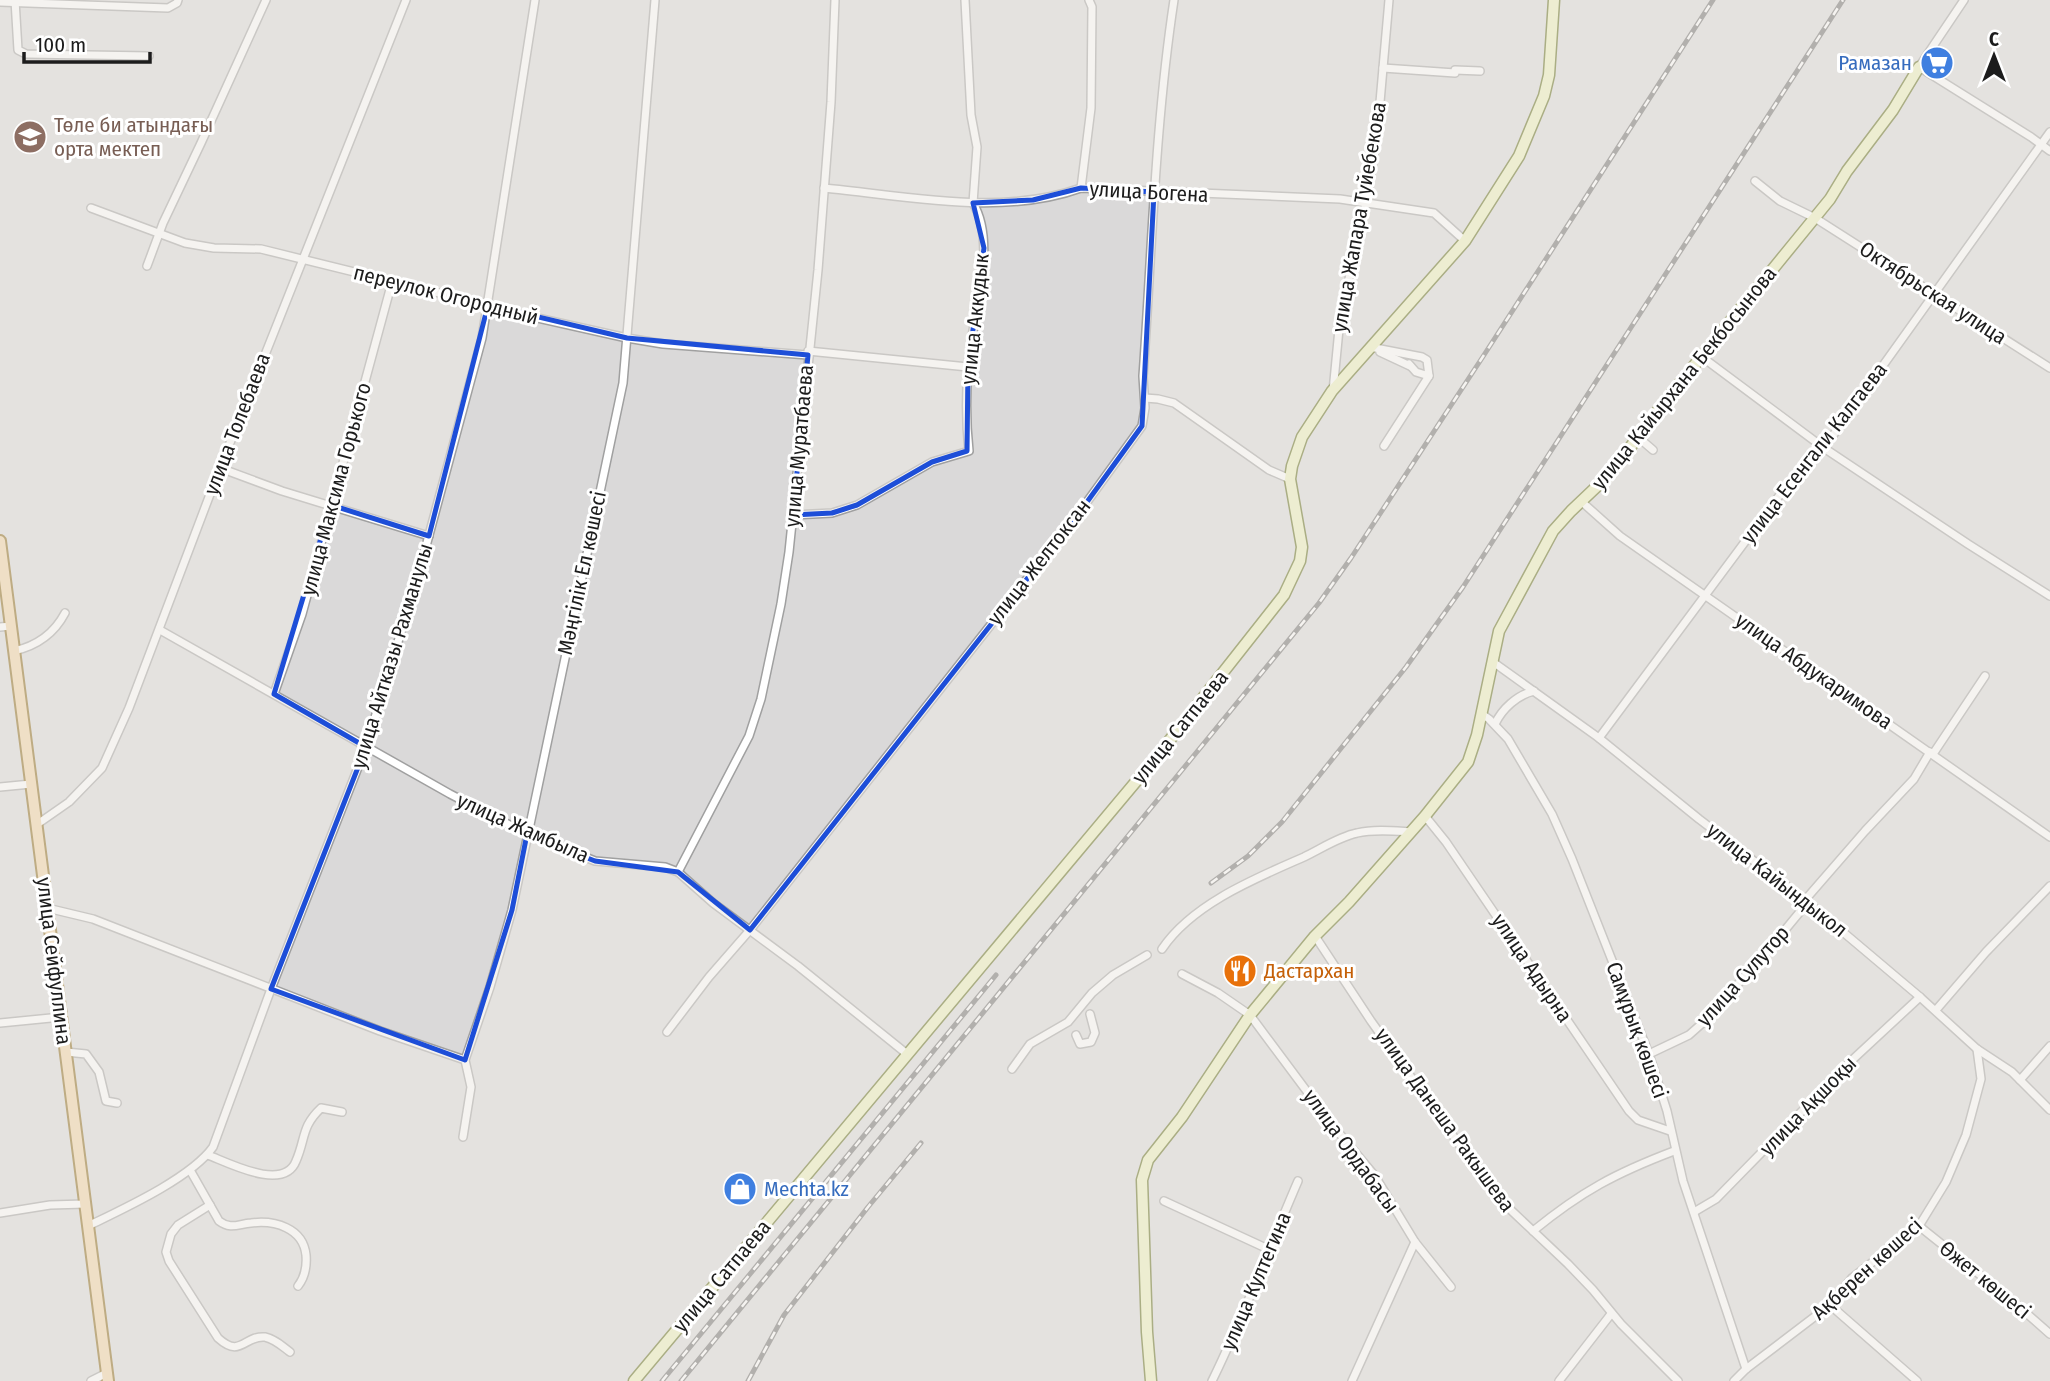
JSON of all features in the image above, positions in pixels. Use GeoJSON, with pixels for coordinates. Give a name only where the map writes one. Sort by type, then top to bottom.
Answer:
{"type":"FeatureCollection","features":[{"type":"Feature","properties":{"kind":"main road","name":"улица Сейфуллина"},"geometry":{"type":"LineString","coordinates":[[0,541],[5,627],[14,651],[107,1377]]}},
{"type":"Feature","properties":{"kind":"street"},"geometry":{"type":"LineString","coordinates":[[0,2],[168,8],[178,0]]}},
{"type":"Feature","properties":{"kind":"street"},"geometry":{"type":"LineString","coordinates":[[146,266],[266,0]]}},
{"type":"Feature","properties":{"kind":"street","name":"улица Толебаева"},"geometry":{"type":"LineString","coordinates":[[36,825],[69,802],[102,768],[129,708],[219,468],[406,0]]}},
{"type":"Feature","properties":{"kind":"street","name":"улица Айтказы Рахманулы"},"geometry":{"type":"LineString","coordinates":[[88,1226],[190,1170],[214,1147],[271,989],[366,747],[473,376],[488,305],[535,0]]}},
{"type":"Feature","properties":{"kind":"street","name":"Мәңгілік Ел көшесі"},"geometry":{"type":"LineString","coordinates":[[463,1137],[471,1087],[465,1059],[490,987],[512,910],[622,383],[655,0]]}},
{"type":"Feature","properties":{"kind":"street","name":"улица Муратбаева"},"geometry":{"type":"LineString","coordinates":[[678,872],[749,736],[781,604],[793,515],[824,188],[835,0]]}},
{"type":"Feature","properties":{"kind":"street","name":"улица Аккудык"},"geometry":{"type":"LineString","coordinates":[[793,515],[832,513],[857,505],[932,462],[969,450],[968,367],[984,248],[978,211],[973,203],[977,147],[971,115],[965,0]]}},
{"type":"Feature","properties":{"kind":"street"},"geometry":{"type":"LineString","coordinates":[[1081,188],[1091,108],[1092,7],[1089,0]]}},
{"type":"Feature","properties":{"kind":"street","name":"улица Желтоксан"},"geometry":{"type":"LineString","coordinates":[[667,1032],[1079,513],[1142,426],[1154,192],[1164,69],[1174,0]]}},
{"type":"Feature","properties":{"kind":"street","name":"улица Жапара Туйебекова"},"geometry":{"type":"LineString","coordinates":[[1332,391],[1340,319],[1366,203],[1377,136],[1389,0]]}},
{"type":"Feature","properties":{"kind":"street","name":"улица Сатпаева"},"geometry":{"type":"LineString","coordinates":[[634,1381],[1154,760],[1284,595],[1297,569],[1302,547],[1290,479],[1302,437],[1332,391],[1465,242],[1519,156],[1545,96],[1554,0]]}},
{"type":"Feature","properties":{"kind":"street","name":"улица Кайырхана Бекбосынова"},"geometry":{"type":"LineString","coordinates":[[1151,1381],[1142,1180],[1148,1160],[1182,1116],[1250,1015],[1315,936],[1426,816],[1468,762],[1482,714],[1499,631],[1553,531],[1610,474],[1666,400],[1830,200],[1847,171],[1894,110],[1964,0]]}},
{"type":"Feature","properties":{"kind":"street"},"geometry":{"type":"LineString","coordinates":[[15,2],[18,50],[26,54],[149,56]]}},
{"type":"Feature","properties":{"kind":"street"},"geometry":{"type":"LineString","coordinates":[[1919,67],[2031,137],[2050,152]]}},
{"type":"Feature","properties":{"kind":"street"},"geometry":{"type":"LineString","coordinates":[[1383,68],[1480,71]]}},
{"type":"Feature","properties":{"kind":"street","name":"улица Есенгали Калгаева"},"geometry":{"type":"LineString","coordinates":[[1599,738],[1785,488],[1824,448],[2050,132]]}},
{"type":"Feature","properties":{"kind":"street","name":"Октябрьская улица"},"geometry":{"type":"LineString","coordinates":[[1755,181],[1780,201],[1815,218],[1935,292],[2050,368]]}},
{"type":"Feature","properties":{"kind":"street","name":"улица Богена"},"geometry":{"type":"LineString","coordinates":[[824,188],[973,203],[1033,201],[1081,188],[1340,199],[1434,213],[1465,242]]}},
{"type":"Feature","properties":{"kind":"street","name":"переулок Огородный"},"geometry":{"type":"LineString","coordinates":[[91,208],[185,243],[214,248],[261,249],[497,309],[627,338],[663,344],[968,367]]}},
{"type":"Feature","properties":{"kind":"street","name":"улица Максима Горького"},"geometry":{"type":"LineString","coordinates":[[274,694],[302,614],[392,282]]}},
{"type":"Feature","properties":{"kind":"street"},"geometry":{"type":"LineString","coordinates":[[1370,347],[1427,360],[1429,376],[1384,446]]}},
{"type":"Feature","properties":{"kind":"street"},"geometry":{"type":"LineString","coordinates":[[1370,347],[1410,366],[1422,375],[1429,376]]}},
{"type":"Feature","properties":{"kind":"street"},"geometry":{"type":"LineString","coordinates":[[1409,355],[1410,366]]}},
{"type":"Feature","properties":{"kind":"street"},"geometry":{"type":"LineString","coordinates":[[1702,357],[1824,448],[2050,596]]}},
{"type":"Feature","properties":{"kind":"street"},"geometry":{"type":"LineString","coordinates":[[1145,398],[1158,398],[1174,404],[1269,470],[1290,479]]}},
{"type":"Feature","properties":{"kind":"street"},"geometry":{"type":"LineString","coordinates":[[1639,438],[1653,450]]}},
{"type":"Feature","properties":{"kind":"street"},"geometry":{"type":"LineString","coordinates":[[219,468],[282,491],[429,536]]}},
{"type":"Feature","properties":{"kind":"street","name":"улица Абдукаримова"},"geometry":{"type":"LineString","coordinates":[[1582,502],[1620,536],[2050,837]]}},
{"type":"Feature","properties":{"kind":"street"},"geometry":{"type":"LineString","coordinates":[[14,651],[27,648],[41,640],[53,631],[65,613]]}},
{"type":"Feature","properties":{"kind":"street","name":"улица Жамбыла"},"geometry":{"type":"LineString","coordinates":[[160,630],[450,794],[527,834],[595,861],[665,867],[678,872]]}},
{"type":"Feature","properties":{"kind":"street","name":"улица Кайындыкол"},"geometry":{"type":"LineString","coordinates":[[1493,662],[1599,738],[1805,900],[1936,1010],[1977,1049],[2020,1080],[2050,1111]]}},
{"type":"Feature","properties":{"kind":"street","name":"улица Сулутор"},"geometry":{"type":"LineString","coordinates":[[1649,1054],[1689,1035],[1707,1018],[1783,932],[1805,900],[1864,831],[1914,779],[1986,676]]}},
{"type":"Feature","properties":{"kind":"street"},"geometry":{"type":"LineString","coordinates":[[1495,724],[1511,703],[1521,695],[1534,691]]}},
{"type":"Feature","properties":{"kind":"street","name":"Самұрық көшесі"},"geometry":{"type":"LineString","coordinates":[[1482,714],[1508,739],[1557,825],[1649,1054],[1674,1151],[1746,1369]]}},
{"type":"Feature","properties":{"kind":"street"},"geometry":{"type":"LineString","coordinates":[[0,786],[31,784]]}},
{"type":"Feature","properties":{"kind":"street","name":"улица Адырна"},"geometry":{"type":"LineString","coordinates":[[1426,816],[1629,1111],[1638,1119],[1670,1131]]}},
{"type":"Feature","properties":{"kind":"street"},"geometry":{"type":"LineString","coordinates":[[1162,949],[1189,918],[1216,900],[1278,867],[1358,833],[1411,832]]}},
{"type":"Feature","properties":{"kind":"street"},"geometry":{"type":"LineString","coordinates":[[678,872],[713,903],[798,966],[907,1054]]}},
{"type":"Feature","properties":{"kind":"street"},"geometry":{"type":"LineString","coordinates":[[1936,1010],[1986,952],[2050,886]]}},
{"type":"Feature","properties":{"kind":"street"},"geometry":{"type":"LineString","coordinates":[[47,908],[93,919],[380,1031],[465,1059]]}},
{"type":"Feature","properties":{"kind":"street","name":"улица Данеша Ракышева"},"geometry":{"type":"LineString","coordinates":[[1315,936],[1371,1021],[1496,1196],[1593,1290],[1611,1314],[1678,1381]]}},
{"type":"Feature","properties":{"kind":"street"},"geometry":{"type":"LineString","coordinates":[[1012,1069],[1030,1044],[1068,1022],[1092,993],[1113,975],[1147,955]]}},
{"type":"Feature","properties":{"kind":"street"},"geometry":{"type":"LineString","coordinates":[[1182,974],[1250,1015]]}},
{"type":"Feature","properties":{"kind":"street","name":"улица Ақшоқы"},"geometry":{"type":"LineString","coordinates":[[1694,1212],[1716,1199],[1818,1094],[1920,997]]}},
{"type":"Feature","properties":{"kind":"street"},"geometry":{"type":"LineString","coordinates":[[1076,1035],[1080,1044],[1091,1042],[1096,1034],[1090,1014]]}},
{"type":"Feature","properties":{"kind":"street","name":"улица Ордабасы"},"geometry":{"type":"LineString","coordinates":[[1250,1015],[1329,1121],[1375,1176],[1415,1242],[1451,1287]]}},
{"type":"Feature","properties":{"kind":"street"},"geometry":{"type":"LineString","coordinates":[[0,1023],[61,1017]]}},
{"type":"Feature","properties":{"kind":"street"},"geometry":{"type":"LineString","coordinates":[[2020,1080],[2050,1046]]}},
{"type":"Feature","properties":{"kind":"street","name":"Ақберен көшесі"},"geometry":{"type":"LineString","coordinates":[[1734,1381],[1830,1305],[1852,1278],[1919,1226],[1946,1182],[1966,1135],[1981,1079],[1977,1049]]}},
{"type":"Feature","properties":{"kind":"street"},"geometry":{"type":"LineString","coordinates":[[66,1052],[86,1054],[99,1072],[106,1101],[117,1103]]}},
{"type":"Feature","properties":{"kind":"street"},"geometry":{"type":"LineString","coordinates":[[208,1155],[264,1174],[279,1175],[287,1172],[296,1162],[305,1126],[316,1112],[321,1108],[342,1112]]}},
{"type":"Feature","properties":{"kind":"street"},"geometry":{"type":"LineString","coordinates":[[1533,1231],[1567,1203],[1596,1184],[1674,1151]]}},
{"type":"Feature","properties":{"kind":"street"},"geometry":{"type":"LineString","coordinates":[[190,1170],[219,1221],[224,1225],[264,1223],[279,1225],[295,1232],[305,1248],[306,1259],[304,1278],[298,1286]]}},
{"type":"Feature","properties":{"kind":"street","name":"улица Култегина"},"geometry":{"type":"LineString","coordinates":[[1212,1381],[1230,1345],[1298,1181]]}},
{"type":"Feature","properties":{"kind":"street"},"geometry":{"type":"LineString","coordinates":[[1164,1201],[1268,1249]]}},
{"type":"Feature","properties":{"kind":"street"},"geometry":{"type":"LineString","coordinates":[[0,1213],[50,1205],[85,1203]]}},
{"type":"Feature","properties":{"kind":"street"},"geometry":{"type":"LineString","coordinates":[[210,1205],[178,1225],[171,1234],[167,1244],[169,1261],[224,1344],[237,1347],[263,1337],[276,1341],[290,1352]]}},
{"type":"Feature","properties":{"kind":"street","name":"Өжет көшесі"},"geometry":{"type":"LineString","coordinates":[[1919,1226],[2050,1334]]}},
{"type":"Feature","properties":{"kind":"street"},"geometry":{"type":"LineString","coordinates":[[1352,1381],[1415,1242]]}},
{"type":"Feature","properties":{"kind":"street"},"geometry":{"type":"LineString","coordinates":[[1830,1305],[1917,1381]]}},
{"type":"Feature","properties":{"kind":"street"},"geometry":{"type":"LineString","coordinates":[[1559,1381],[1611,1314]]}},
{"type":"Feature","properties":{"kind":"street"},"geometry":{"type":"LineString","coordinates":[[91,1381],[107,1377]]}},
{"type":"Feature","properties":{"kind":"highlighted area"},"geometry":{"type":"Polygon","coordinates":[[[1081,188],[1154,192],[1142,426],[1079,513],[750,930],[678,872],[595,861],[527,834],[512,910],[465,1060],[271,989],[366,747],[274,694],[331,505],[429,536],[488,305],[627,338],[808,355],[793,515],[832,513],[857,505],[932,462],[967,451],[968,367],[984,248],[973,203],[1033,200],[1081,188]]]}},
{"type":"Feature","properties":{"kind":"shaded area"},"geometry":{"type":"Polygon","coordinates":[[[0,0],[2050,0],[2050,1381],[0,1381],[0,0]]]}},
{"type":"Feature","properties":{"kind":"railway"},"geometry":{"type":"LineString","coordinates":[[681,1381],[1319,603],[1484,355],[1713,0]]}},
{"type":"Feature","properties":{"kind":"railway"},"geometry":{"type":"LineString","coordinates":[[1211,883],[1248,856],[1282,822],[1406,667],[1463,587],[1843,0]]}},
{"type":"Feature","properties":{"kind":"railway"},"geometry":{"type":"LineString","coordinates":[[662,1381],[996,975]]}},
{"type":"Feature","properties":{"kind":"railway"},"geometry":{"type":"LineString","coordinates":[[748,1381],[784,1315],[921,1143]]}},
{"type":"Feature","properties":{"kind":"place","name":"Рамазан"},"geometry":{"type":"Point","coordinates":[1937,63]}},
{"type":"Feature","properties":{"kind":"place","name":"Төле би атындағы орта мектеп"},"geometry":{"type":"Point","coordinates":[30,137]}},
{"type":"Feature","properties":{"kind":"place","name":"Дастархан"},"geometry":{"type":"Point","coordinates":[1240,971]}},
{"type":"Feature","properties":{"kind":"place","name":"Mechta.kz"},"geometry":{"type":"Point","coordinates":[740,1189]}}]}
